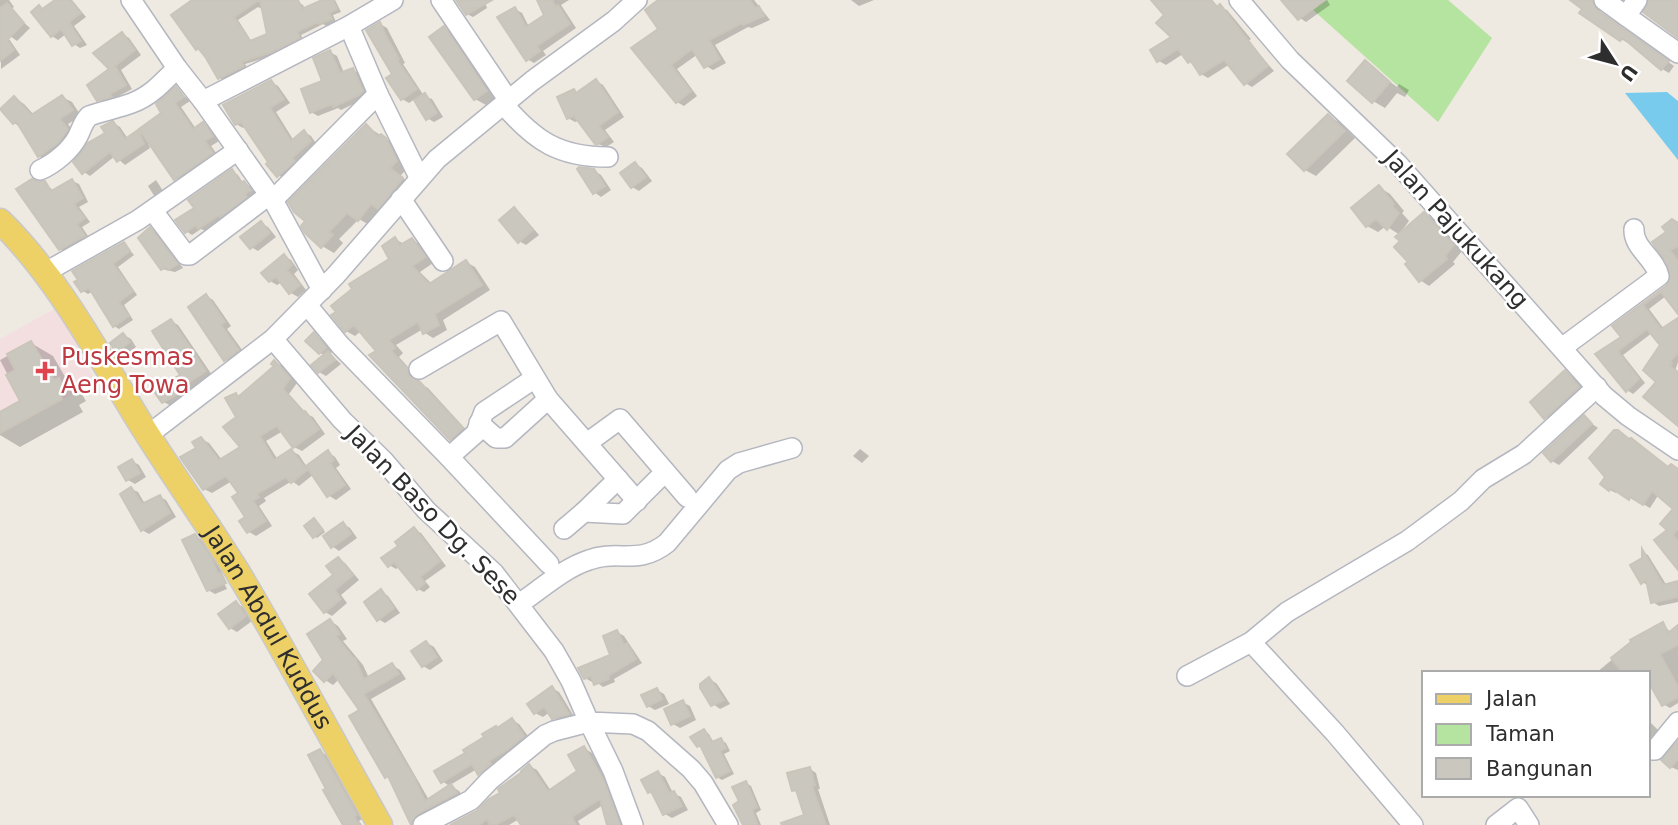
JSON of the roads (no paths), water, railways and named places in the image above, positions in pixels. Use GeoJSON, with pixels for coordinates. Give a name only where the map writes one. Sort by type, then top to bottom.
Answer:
{"type":"FeatureCollection","features":[{"type":"Feature","properties":{"kind":"main road","name":"Jalan Abdul Kuddus"},"geometry":{"type":"LineString","coordinates":[[0,221],[19,240],[71,311],[248,591],[380,825]]}},
{"type":"Feature","properties":{"kind":"street"},"geometry":{"type":"LineString","coordinates":[[131,0],[271,198],[322,290]]}},
{"type":"Feature","properties":{"kind":"street"},"geometry":{"type":"LineString","coordinates":[[441,0],[523,126],[545,143],[577,156],[608,157]]}},
{"type":"Feature","properties":{"kind":"street"},"geometry":{"type":"LineString","coordinates":[[148,435],[273,339],[322,290],[437,159],[638,0]]}},
{"type":"Feature","properties":{"kind":"street","name":"Jalan Pajukukang"},"geometry":{"type":"LineString","coordinates":[[1239,0],[1290,60],[1398,164],[1597,387],[1628,416],[1678,450]]}},
{"type":"Feature","properties":{"kind":"street"},"geometry":{"type":"LineString","coordinates":[[1604,0],[1632,8],[1678,53]]}},
{"type":"Feature","properties":{"kind":"street"},"geometry":{"type":"LineString","coordinates":[[203,101],[349,26],[381,3]]}},
{"type":"Feature","properties":{"kind":"street"},"geometry":{"type":"LineString","coordinates":[[349,26],[378,94],[419,177]]}},
{"type":"Feature","properties":{"kind":"street"},"geometry":{"type":"LineString","coordinates":[[40,170],[72,144],[89,116],[144,97],[157,89],[177,68]]}},
{"type":"Feature","properties":{"kind":"street"},"geometry":{"type":"LineString","coordinates":[[153,211],[180,248],[186,255],[190,255],[271,198],[378,94]]}},
{"type":"Feature","properties":{"kind":"street"},"geometry":{"type":"LineString","coordinates":[[44,273],[153,211],[238,150]]}},
{"type":"Feature","properties":{"kind":"street"},"geometry":{"type":"LineString","coordinates":[[401,199],[443,261]]}},
{"type":"Feature","properties":{"kind":"street"},"geometry":{"type":"LineString","coordinates":[[1563,348],[1659,276],[1633,236],[1634,229]]}},
{"type":"Feature","properties":{"kind":"street"},"geometry":{"type":"LineString","coordinates":[[307,304],[340,345],[549,564]]}},
{"type":"Feature","properties":{"kind":"street"},"geometry":{"type":"LineString","coordinates":[[419,369],[501,321],[548,399],[637,500]]}},
{"type":"Feature","properties":{"kind":"street","name":"Jalan Baso Dg. Sese"},"geometry":{"type":"LineString","coordinates":[[273,339],[342,420],[383,460],[426,510],[494,573],[554,651],[613,771],[633,825]]}},
{"type":"Feature","properties":{"kind":"street"},"geometry":{"type":"LineString","coordinates":[[449,457],[476,433],[486,411],[535,378]]}},
{"type":"Feature","properties":{"kind":"street"},"geometry":{"type":"LineString","coordinates":[[1186,676],[1251,642],[1287,612],[1419,533],[1465,498],[1483,480],[1524,454],[1597,387]]}},
{"type":"Feature","properties":{"kind":"street"},"geometry":{"type":"LineString","coordinates":[[479,423],[496,438],[505,438],[548,399]]}},
{"type":"Feature","properties":{"kind":"street"},"geometry":{"type":"LineString","coordinates":[[586,443],[620,419],[687,497]]}},
{"type":"Feature","properties":{"kind":"street"},"geometry":{"type":"LineString","coordinates":[[519,604],[574,566],[590,559],[644,556],[656,552],[667,543],[728,470],[739,463],[792,448]]}},
{"type":"Feature","properties":{"kind":"street"},"geometry":{"type":"LineString","coordinates":[[584,512],[623,514],[666,472]]}},
{"type":"Feature","properties":{"kind":"street"},"geometry":{"type":"LineString","coordinates":[[564,528],[618,479]]}},
{"type":"Feature","properties":{"kind":"street"},"geometry":{"type":"LineString","coordinates":[[1251,642],[1335,733],[1413,825]]}},
{"type":"Feature","properties":{"kind":"street"},"geometry":{"type":"LineString","coordinates":[[423,825],[471,800],[490,780],[545,735],[589,722],[633,724],[648,731],[703,783],[728,825]]}},
{"type":"Feature","properties":{"kind":"street"},"geometry":{"type":"LineString","coordinates":[[1650,750],[1655,750],[1678,722]]}},
{"type":"Feature","properties":{"kind":"street"},"geometry":{"type":"LineString","coordinates":[[1496,825],[1518,808],[1529,825]]}},
{"type":"Feature","properties":{"kind":"water"},"geometry":{"type":"Polygon","coordinates":[[[1667,92],[1678,101],[1678,160],[1625,93],[1667,92]]]}},
{"type":"Feature","properties":{"kind":"place","name":"Puskesmas Aeng Towa"},"geometry":{"type":"Point","coordinates":[45,371]}}]}
